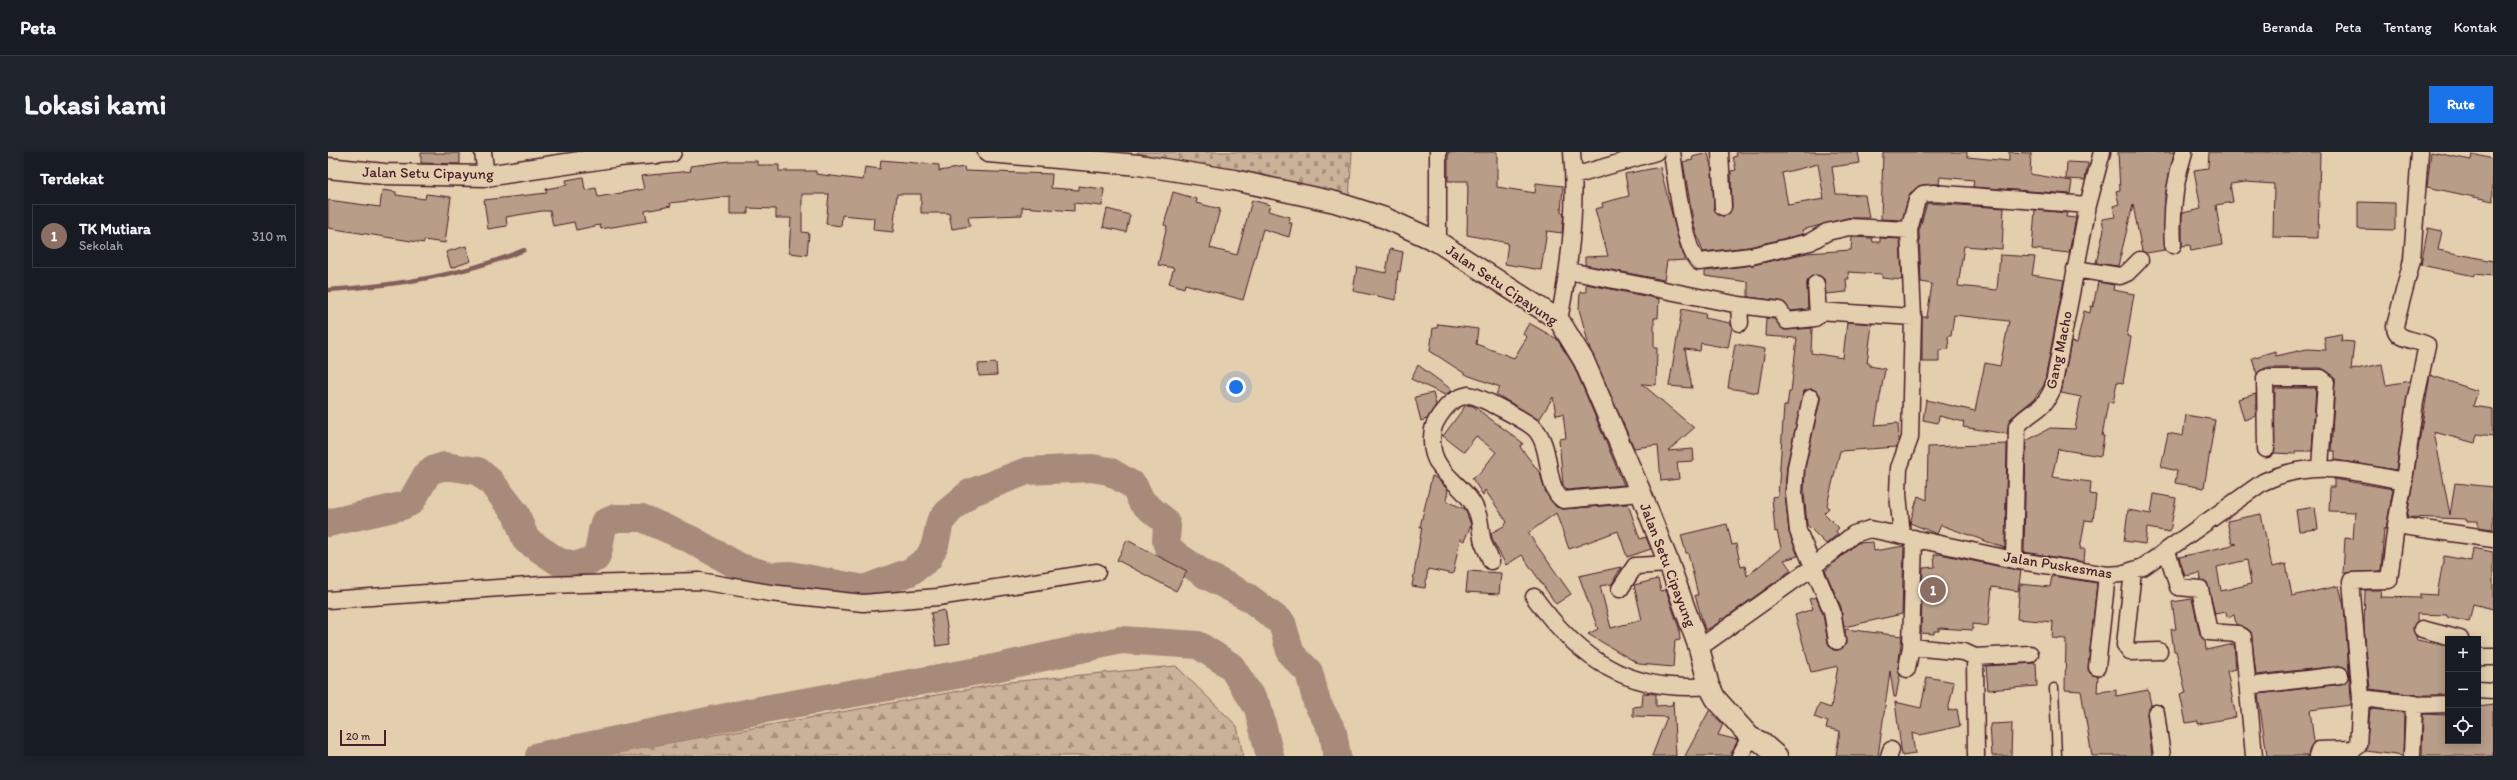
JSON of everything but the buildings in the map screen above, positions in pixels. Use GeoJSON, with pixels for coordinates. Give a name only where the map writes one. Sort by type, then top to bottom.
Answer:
{"type":"FeatureCollection","features":[{"type":"Feature","properties":{"kind":"street"},"geometry":{"type":"LineString","coordinates":[[483,152],[486,176]]}},
{"type":"Feature","properties":{"kind":"street","name":"Jalan Setu Cipayung"},"geometry":{"type":"LineString","coordinates":[[328,168],[384,174],[486,176],[618,156],[661,152]]}},
{"type":"Feature","properties":{"kind":"street","name":"Jalan Setu Cipayung"},"geometry":{"type":"LineString","coordinates":[[988,152],[1138,158],[1335,202],[1385,218],[1438,242],[1559,320],[1584,361],[1641,493],[1669,564],[1699,648],[1709,686],[1716,699],[1750,737],[1761,742],[1777,756]]}},
{"type":"Feature","properties":{"kind":"street"},"geometry":{"type":"LineString","coordinates":[[1438,152],[1438,242]]}},
{"type":"Feature","properties":{"kind":"street"},"geometry":{"type":"LineString","coordinates":[[1559,320],[1569,271],[1574,176],[1572,152]]}},
{"type":"Feature","properties":{"kind":"street"},"geometry":{"type":"LineString","coordinates":[[1574,176],[1656,152]]}},
{"type":"Feature","properties":{"kind":"street"},"geometry":{"type":"LineString","coordinates":[[1672,152],[1684,226],[1692,252],[1699,262],[1751,256],[1810,242],[1827,232],[1848,227],[1909,230]]}},
{"type":"Feature","properties":{"kind":"street"},"geometry":{"type":"LineString","coordinates":[[1720,152],[1723,207]]}},
{"type":"Feature","properties":{"kind":"street","name":"Gang Macho"},"geometry":{"type":"LineString","coordinates":[[2014,560],[2017,426],[2025,418],[2047,403],[2053,388],[2088,205],[2102,152]]}},
{"type":"Feature","properties":{"kind":"street"},"geometry":{"type":"LineString","coordinates":[[2173,245],[2171,215],[2174,190],[2184,152]]}},
{"type":"Feature","properties":{"kind":"street"},"geometry":{"type":"LineString","coordinates":[[2317,756],[2320,750],[2354,749],[2358,746],[2361,698],[2351,581],[2389,580],[2415,402],[2427,345],[2400,336],[2395,330],[2412,260],[2420,152]]}},
{"type":"Feature","properties":{"kind":"street"},"geometry":{"type":"LineString","coordinates":[[1907,669],[1911,647],[1908,537],[1898,494],[1899,468],[1910,438],[1913,317],[1909,230],[1917,200],[1923,194],[2088,205]]}},
{"type":"Feature","properties":{"kind":"street"},"geometry":{"type":"LineString","coordinates":[[2075,269],[2120,276],[2127,273],[2140,260]]}},
{"type":"Feature","properties":{"kind":"street"},"geometry":{"type":"LineString","coordinates":[[1569,271],[1739,305],[1779,310],[1787,321],[1815,318],[1818,310],[1816,284]]}},
{"type":"Feature","properties":{"kind":"street"},"geometry":{"type":"LineString","coordinates":[[1739,305],[1740,323]]}},
{"type":"Feature","properties":{"kind":"street"},"geometry":{"type":"LineString","coordinates":[[1818,310],[1913,317]]}},
{"type":"Feature","properties":{"kind":"street"},"geometry":{"type":"LineString","coordinates":[[2266,449],[2264,378],[2320,378],[2326,382],[2320,467]]}},
{"type":"Feature","properties":{"kind":"street"},"geometry":{"type":"LineString","coordinates":[[1492,561],[1483,543],[1477,512],[1465,494],[1442,471],[1432,452],[1432,426],[1448,404],[1457,397],[1473,394],[1533,427],[1542,437],[1546,447],[1554,489],[1558,496],[1564,500],[1641,493]]}},
{"type":"Feature","properties":{"kind":"street"},"geometry":{"type":"LineString","coordinates":[[1811,398],[1799,447],[1794,493],[1798,530],[1832,611],[1838,641]]}},
{"type":"Feature","properties":{"kind":"street","name":"Jalan Puskesmas"},"geometry":{"type":"LineString","coordinates":[[1699,648],[1813,567],[1860,531],[1870,528],[2014,560],[2107,575],[2133,571],[2167,551],[2263,482],[2291,472],[2320,467],[2404,480]]}},
{"type":"Feature","properties":{"kind":"street"},"geometry":{"type":"LineString","coordinates":[[2396,525],[2493,539]]}},
{"type":"Feature","properties":{"kind":"street"},"geometry":{"type":"LineString","coordinates":[[2167,551],[2178,587],[2200,589],[2209,632],[2238,634],[2243,636],[2254,756]]}},
{"type":"Feature","properties":{"kind":"street"},"geometry":{"type":"LineString","coordinates":[[1620,589],[1635,566],[1669,564]]}},
{"type":"Feature","properties":{"kind":"street"},"geometry":{"type":"LineString","coordinates":[[2133,571],[2125,645],[2130,652],[2159,651]]}},
{"type":"Feature","properties":{"kind":"street"},"geometry":{"type":"LineString","coordinates":[[328,600],[542,585],[700,580],[770,593],[863,603],[938,597],[1097,572]]}},
{"type":"Feature","properties":{"kind":"street"},"geometry":{"type":"LineString","coordinates":[[2097,666],[2107,575]]}},
{"type":"Feature","properties":{"kind":"street"},"geometry":{"type":"LineString","coordinates":[[1534,597],[1566,635],[1587,654],[1631,679],[1649,685],[1683,688],[1709,686]]}},
{"type":"Feature","properties":{"kind":"street"},"geometry":{"type":"LineString","coordinates":[[2422,629],[2449,636]]}},
{"type":"Feature","properties":{"kind":"street"},"geometry":{"type":"LineString","coordinates":[[1911,647],[1964,652],[1975,657],[2030,654]]}},
{"type":"Feature","properties":{"kind":"street"},"geometry":{"type":"LineString","coordinates":[[2481,656],[2493,657]]}},
{"type":"Feature","properties":{"kind":"street"},"geometry":{"type":"LineString","coordinates":[[1975,657],[1976,756]]}},
{"type":"Feature","properties":{"kind":"street"},"geometry":{"type":"LineString","coordinates":[[2248,686],[2340,675]]}},
{"type":"Feature","properties":{"kind":"street"},"geometry":{"type":"LineString","coordinates":[[2481,690],[2493,691]]}},
{"type":"Feature","properties":{"kind":"street"},"geometry":{"type":"LineString","coordinates":[[2361,698],[2415,704],[2445,704]]}},
{"type":"Feature","properties":{"kind":"street"},"geometry":{"type":"LineString","coordinates":[[2412,756],[2415,704]]}},
{"type":"Feature","properties":{"kind":"street"},"geometry":{"type":"LineString","coordinates":[[2156,713],[2162,756]]}},
{"type":"Feature","properties":{"kind":"street"},"geometry":{"type":"LineString","coordinates":[[1740,756],[1750,737]]}},
{"type":"Feature","properties":{"kind":"lane"},"geometry":{"type":"LineString","coordinates":[[2054,688],[2057,756]]}},
{"type":"Feature","properties":{"kind":"green space"},"geometry":{"type":"Polygon","coordinates":[[[1352,152],[1349,199],[1137,153],[1352,152]]]}},
{"type":"Feature","properties":{"kind":"green space"},"geometry":{"type":"Polygon","coordinates":[[[1176,666],[1237,726],[1243,756],[597,756],[1009,682],[1176,666]]]}},
{"type":"Feature","properties":{"kind":"waterway"},"geometry":{"type":"LineString","coordinates":[[328,290],[377,286],[428,278],[477,267],[524,250]]}},
{"type":"Feature","properties":{"kind":"waterway"},"geometry":{"type":"LineString","coordinates":[[328,523],[402,506],[411,502],[427,474],[432,470],[445,466],[478,471],[491,482],[516,514],[526,540],[559,562],[578,565],[596,558],[604,523],[616,518],[642,518],[690,539],[740,567],[770,576],[790,575],[864,589],[910,572],[928,559],[935,545],[940,522],[950,510],[970,493],[1027,471],[1092,468],[1109,471],[1134,486],[1142,502],[1164,520],[1167,526],[1166,541],[1169,550],[1204,574],[1248,597],[1282,623],[1291,654],[1309,672],[1317,703],[1333,732],[1337,756]]}},
{"type":"Feature","properties":{"kind":"waterway"},"geometry":{"type":"LineString","coordinates":[[539,756],[770,708],[990,669],[1121,640],[1198,645],[1231,666],[1258,708],[1270,756]]}},
{"type":"Feature","properties":{"kind":"place","name":"TK Mutiara"},"geometry":{"type":"Point","coordinates":[1933,590]}}]}
